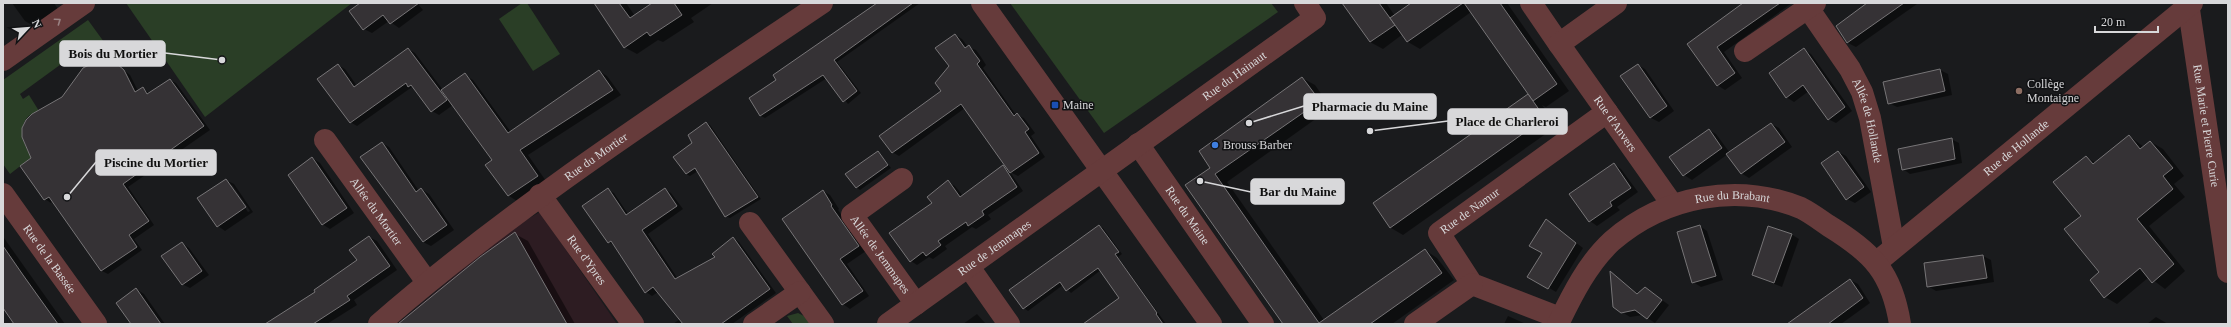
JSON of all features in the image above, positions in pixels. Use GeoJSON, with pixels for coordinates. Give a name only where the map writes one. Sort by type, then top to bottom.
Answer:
{"type":"FeatureCollection","features":[{"type":"Feature","properties":{"kind":"street"},"geometry":{"type":"LineString","coordinates":[[3,60],[84,3]]}},
{"type":"Feature","properties":{"kind":"street","name":"Rue du Mortier"},"geometry":{"type":"LineString","coordinates":[[379,324],[427,282],[540,195],[822,3]]}},
{"type":"Feature","properties":{"kind":"street"},"geometry":{"type":"LineString","coordinates":[[982,3],[1211,324]]}},
{"type":"Feature","properties":{"kind":"street","name":"Rue du Hainaut"},"geometry":{"type":"LineString","coordinates":[[1138,144],[1315,18],[1305,3]]}},
{"type":"Feature","properties":{"kind":"street","name":"Rue d'Anvers"},"geometry":{"type":"LineString","coordinates":[[1531,3],[1672,204]]}},
{"type":"Feature","properties":{"kind":"street"},"geometry":{"type":"LineString","coordinates":[[1559,44],[1616,3]]}},
{"type":"Feature","properties":{"kind":"street","name":"Rue de Hollande"},"geometry":{"type":"LineString","coordinates":[[1877,262],[2190,4]]}},
{"type":"Feature","properties":{"kind":"street","name":"Rue Marie et Pierre Curie"},"geometry":{"type":"LineString","coordinates":[[2190,4],[2228,272]]}},
{"type":"Feature","properties":{"kind":"street","name":"Allée de Hollande"},"geometry":{"type":"LineString","coordinates":[[1745,51],[1812,5],[1862,92],[1870,118],[1894,247]]}},
{"type":"Feature","properties":{"kind":"street","name":"Rue de Namur"},"geometry":{"type":"LineString","coordinates":[[1472,284],[1439,233],[1607,112]]}},
{"type":"Feature","properties":{"kind":"street","name":"Allée du Mortier"},"geometry":{"type":"LineString","coordinates":[[325,140],[427,282]]}},
{"type":"Feature","properties":{"kind":"street"},"geometry":{"type":"LineString","coordinates":[[1102,172],[1138,144]]}},
{"type":"Feature","properties":{"kind":"street","name":"Rue du Maine"},"geometry":{"type":"LineString","coordinates":[[1138,144],[1263,324]]}},
{"type":"Feature","properties":{"kind":"street","name":"Rue de Jemmapes"},"geometry":{"type":"LineString","coordinates":[[888,324],[1102,172]]}},
{"type":"Feature","properties":{"kind":"street","name":"Allée de Jemmapes"},"geometry":{"type":"LineString","coordinates":[[902,179],[852,215],[916,304]]}},
{"type":"Feature","properties":{"kind":"street","name":"Rue de la Bassée"},"geometry":{"type":"LineString","coordinates":[[3,194],[96,324]]}},
{"type":"Feature","properties":{"kind":"street","name":"Rue du Brabant"},"geometry":{"type":"LineString","coordinates":[[1559,321],[1588,269],[1612,242],[1645,218],[1672,204],[1719,194],[1761,196],[1802,209],[1849,238],[1877,262],[1896,299],[1900,324]]}},
{"type":"Feature","properties":{"kind":"street","name":"Rue d'Ypres"},"geometry":{"type":"LineString","coordinates":[[540,195],[633,324]]}},
{"type":"Feature","properties":{"kind":"street"},"geometry":{"type":"LineString","coordinates":[[750,223],[823,324]]}},
{"type":"Feature","properties":{"kind":"street"},"geometry":{"type":"LineString","coordinates":[[969,267],[1010,324]]}},
{"type":"Feature","properties":{"kind":"street"},"geometry":{"type":"LineString","coordinates":[[1415,324],[1472,284],[1559,321]]}},
{"type":"Feature","properties":{"kind":"street"},"geometry":{"type":"LineString","coordinates":[[754,324],[800,292]]}},
{"type":"Feature","properties":{"kind":"shaded area"},"geometry":{"type":"Polygon","coordinates":[[[540,212],[617,324],[397,324],[512,228],[540,212]]]}},
{"type":"Feature","properties":{"kind":"green space"},"geometry":{"type":"Polygon","coordinates":[[[126,3],[352,3],[205,117],[126,3]]]}},
{"type":"Feature","properties":{"kind":"green space"},"geometry":{"type":"Polygon","coordinates":[[[522,3],[527,3],[560,54],[533,71],[499,19],[522,3]]]}},
{"type":"Feature","properties":{"kind":"green space"},"geometry":{"type":"Polygon","coordinates":[[[1010,3],[1271,3],[1278,12],[1104,133],[1010,3]]]}},
{"type":"Feature","properties":{"kind":"green space"},"geometry":{"type":"Polygon","coordinates":[[[88,20],[104,42],[101,49],[92,55],[86,46],[20,94],[23,99],[29,95],[39,111],[31,114],[23,124],[23,138],[32,157],[10,174],[3,164],[3,80],[88,20]]]}},
{"type":"Feature","properties":{"kind":"green space"},"geometry":{"type":"Polygon","coordinates":[[[798,313],[810,319],[813,324],[793,324],[787,316],[798,313]]]}},
{"type":"Feature","properties":{"kind":"building"},"geometry":{"type":"Polygon","coordinates":[[[360,3],[419,3],[390,24],[383,15],[363,30],[349,11],[360,3]]]}},
{"type":"Feature","properties":{"kind":"building"},"geometry":{"type":"Polygon","coordinates":[[[594,3],[619,3],[630,18],[652,3],[674,3],[682,15],[650,36],[647,32],[624,48],[594,3]]]}},
{"type":"Feature","properties":{"kind":"building"},"geometry":{"type":"Polygon","coordinates":[[[877,3],[913,3],[834,60],[857,91],[843,102],[823,75],[760,116],[749,98],[776,80],[773,75],[877,3]]]}},
{"type":"Feature","properties":{"kind":"building"},"geometry":{"type":"Polygon","coordinates":[[[1342,3],[1379,3],[1395,25],[1370,42],[1342,3]]]}},
{"type":"Feature","properties":{"kind":"building"},"geometry":{"type":"Polygon","coordinates":[[[1411,3],[1463,3],[1407,42],[1390,18],[1411,3]]]}},
{"type":"Feature","properties":{"kind":"building"},"geometry":{"type":"Polygon","coordinates":[[[1464,3],[1500,3],[1557,84],[1533,101],[1464,3]]]}},
{"type":"Feature","properties":{"kind":"building"},"geometry":{"type":"Polygon","coordinates":[[[1743,3],[1780,3],[1717,47],[1735,73],[1717,86],[1687,44],[1743,3]]]}},
{"type":"Feature","properties":{"kind":"building"},"geometry":{"type":"Polygon","coordinates":[[[1867,3],[1904,3],[1847,43],[1836,26],[1867,3]]]}},
{"type":"Feature","properties":{"kind":"building"},"geometry":{"type":"Polygon","coordinates":[[[955,34],[965,48],[969,45],[980,61],[977,64],[1014,116],[1017,113],[1029,129],[1025,132],[1039,153],[1010,173],[961,104],[892,153],[879,136],[941,91],[935,83],[949,66],[935,48],[955,34]]]}},
{"type":"Feature","properties":{"kind":"building"},"geometry":{"type":"Polygon","coordinates":[[[408,48],[447,100],[431,112],[411,85],[408,87],[406,83],[350,123],[317,79],[338,64],[354,87],[408,48]]]}},
{"type":"Feature","properties":{"kind":"building"},"geometry":{"type":"Polygon","coordinates":[[[1804,48],[1845,107],[1828,120],[1803,85],[1786,98],[1769,73],[1804,48]]]}},
{"type":"Feature","properties":{"kind":"building"},"geometry":{"type":"Polygon","coordinates":[[[99,60],[116,63],[124,70],[135,92],[143,87],[147,94],[170,79],[204,126],[123,184],[149,221],[129,235],[137,247],[101,271],[49,197],[44,200],[20,166],[31,158],[22,137],[22,128],[26,120],[32,114],[62,97],[83,68],[99,60]]]}},
{"type":"Feature","properties":{"kind":"building"},"geometry":{"type":"Polygon","coordinates":[[[1638,64],[1667,106],[1650,118],[1620,76],[1638,64]]]}},
{"type":"Feature","properties":{"kind":"building"},"geometry":{"type":"Polygon","coordinates":[[[1940,69],[1945,91],[1888,104],[1883,82],[1940,69]]]}},
{"type":"Feature","properties":{"kind":"building"},"geometry":{"type":"Polygon","coordinates":[[[599,70],[613,90],[520,150],[538,176],[508,196],[485,165],[492,160],[441,90],[465,73],[508,133],[599,70]]]}},
{"type":"Feature","properties":{"kind":"building"},"geometry":{"type":"Polygon","coordinates":[[[1302,77],[1320,101],[1215,174],[1319,323],[1425,249],[1442,273],[1370,324],[1283,324],[1185,185],[1210,168],[1199,151],[1302,77]]]}},
{"type":"Feature","properties":{"kind":"building"},"geometry":{"type":"Polygon","coordinates":[[[1528,94],[1545,118],[1390,228],[1373,203],[1528,94]]]}},
{"type":"Feature","properties":{"kind":"building"},"geometry":{"type":"Polygon","coordinates":[[[706,122],[758,197],[725,217],[695,168],[686,174],[673,157],[692,143],[688,135],[706,122]]]}},
{"type":"Feature","properties":{"kind":"building"},"geometry":{"type":"Polygon","coordinates":[[[1771,123],[1785,142],[1741,174],[1726,154],[1771,123]]]}},
{"type":"Feature","properties":{"kind":"building"},"geometry":{"type":"Polygon","coordinates":[[[1709,129],[1722,148],[1683,176],[1669,157],[1709,129]]]}},
{"type":"Feature","properties":{"kind":"building"},"geometry":{"type":"Polygon","coordinates":[[[2129,135],[2140,149],[2150,141],[2173,168],[2163,176],[2173,189],[2137,219],[2174,264],[2152,283],[2140,268],[2104,298],[2090,280],[2099,272],[2064,229],[2081,216],[2053,182],[2086,156],[2093,164],[2129,135]]]}},
{"type":"Feature","properties":{"kind":"building"},"geometry":{"type":"Polygon","coordinates":[[[1952,138],[1955,159],[1902,170],[1898,149],[1952,138]]]}},
{"type":"Feature","properties":{"kind":"building"},"geometry":{"type":"Polygon","coordinates":[[[382,142],[416,192],[421,188],[447,225],[423,242],[360,157],[382,142]]]}},
{"type":"Feature","properties":{"kind":"building"},"geometry":{"type":"Polygon","coordinates":[[[878,151],[888,165],[856,188],[845,174],[878,151]]]}},
{"type":"Feature","properties":{"kind":"building"},"geometry":{"type":"Polygon","coordinates":[[[1838,151],[1864,187],[1846,200],[1821,163],[1838,151]]]}},
{"type":"Feature","properties":{"kind":"building"},"geometry":{"type":"Polygon","coordinates":[[[312,157],[347,208],[322,225],[288,175],[312,157]]]}},
{"type":"Feature","properties":{"kind":"building"},"geometry":{"type":"Polygon","coordinates":[[[1614,163],[1631,188],[1610,202],[1612,206],[1589,222],[1569,194],[1614,163]]]}},
{"type":"Feature","properties":{"kind":"building"},"geometry":{"type":"Polygon","coordinates":[[[1003,165],[1017,187],[982,211],[984,215],[968,226],[966,222],[938,241],[941,245],[926,256],[923,252],[910,262],[889,233],[932,203],[927,197],[948,180],[960,197],[1003,165]]]}},
{"type":"Feature","properties":{"kind":"building"},"geometry":{"type":"Polygon","coordinates":[[[226,179],[246,207],[217,227],[197,198],[226,179]]]}},
{"type":"Feature","properties":{"kind":"building"},"geometry":{"type":"Polygon","coordinates":[[[608,188],[626,215],[665,188],[677,206],[642,230],[675,279],[715,257],[712,254],[733,237],[770,289],[721,324],[683,324],[653,287],[645,293],[611,241],[608,243],[582,206],[608,188]]]}},
{"type":"Feature","properties":{"kind":"building"},"geometry":{"type":"Polygon","coordinates":[[[823,190],[832,205],[831,206],[859,246],[840,259],[863,291],[842,305],[782,219],[823,190]]]}},
{"type":"Feature","properties":{"kind":"building"},"geometry":{"type":"Polygon","coordinates":[[[1546,219],[1576,243],[1548,289],[1527,277],[1542,253],[1529,246],[1546,219]]]}},
{"type":"Feature","properties":{"kind":"building"},"geometry":{"type":"Polygon","coordinates":[[[1099,225],[1119,252],[1115,254],[1157,313],[1156,314],[1163,324],[1083,324],[1119,298],[1098,268],[1066,291],[1060,282],[1023,309],[1009,290],[1099,225]]]}},
{"type":"Feature","properties":{"kind":"building"},"geometry":{"type":"Polygon","coordinates":[[[1700,225],[1716,276],[1692,283],[1677,232],[1700,225]]]}},
{"type":"Feature","properties":{"kind":"building"},"geometry":{"type":"Polygon","coordinates":[[[1768,226],[1792,234],[1774,283],[1752,275],[1768,226]]]}},
{"type":"Feature","properties":{"kind":"building"},"geometry":{"type":"Polygon","coordinates":[[[515,232],[567,324],[398,324],[480,257],[515,232]]]}},
{"type":"Feature","properties":{"kind":"building"},"geometry":{"type":"Polygon","coordinates":[[[369,236],[390,266],[347,296],[350,300],[313,324],[265,324],[315,292],[314,290],[357,260],[349,250],[369,236]]]}},
{"type":"Feature","properties":{"kind":"building"},"geometry":{"type":"Polygon","coordinates":[[[182,242],[202,271],[182,285],[161,256],[182,242]]]}},
{"type":"Feature","properties":{"kind":"building"},"geometry":{"type":"Polygon","coordinates":[[[3,246],[58,324],[14,324],[3,308],[3,246]]]}},
{"type":"Feature","properties":{"kind":"building"},"geometry":{"type":"Polygon","coordinates":[[[1983,255],[1987,278],[1927,287],[1924,263],[1983,255]]]}},
{"type":"Feature","properties":{"kind":"building"},"geometry":{"type":"Polygon","coordinates":[[[1610,271],[1637,294],[1645,287],[1662,300],[1647,319],[1635,310],[1621,313],[1613,307],[1610,271]]]}},
{"type":"Feature","properties":{"kind":"building"},"geometry":{"type":"Polygon","coordinates":[[[1850,279],[1863,298],[1828,324],[1787,324],[1850,279]]]}},
{"type":"Feature","properties":{"kind":"building"},"geometry":{"type":"Polygon","coordinates":[[[136,288],[161,324],[131,324],[116,303],[136,288]]]}},
{"type":"Feature","properties":{"kind":"place","name":"Bois du Mortier"},"geometry":{"type":"Point","coordinates":[222,60]}},
{"type":"Feature","properties":{"kind":"place","name":"Collège Montaigne"},"geometry":{"type":"Point","coordinates":[2019,91]}},
{"type":"Feature","properties":{"kind":"place","name":"Maine"},"geometry":{"type":"Point","coordinates":[1055,105]}},
{"type":"Feature","properties":{"kind":"place","name":"Pharmacie du Maine"},"geometry":{"type":"Point","coordinates":[1249,123]}},
{"type":"Feature","properties":{"kind":"place","name":"Place de Charleroi"},"geometry":{"type":"Point","coordinates":[1370,131]}},
{"type":"Feature","properties":{"kind":"place","name":"Brouss Barber"},"geometry":{"type":"Point","coordinates":[1215,145]}},
{"type":"Feature","properties":{"kind":"place","name":"Bar du Maine"},"geometry":{"type":"Point","coordinates":[1200,181]}},
{"type":"Feature","properties":{"kind":"place","name":"Piscine du Mortier"},"geometry":{"type":"Point","coordinates":[67,197]}}]}
